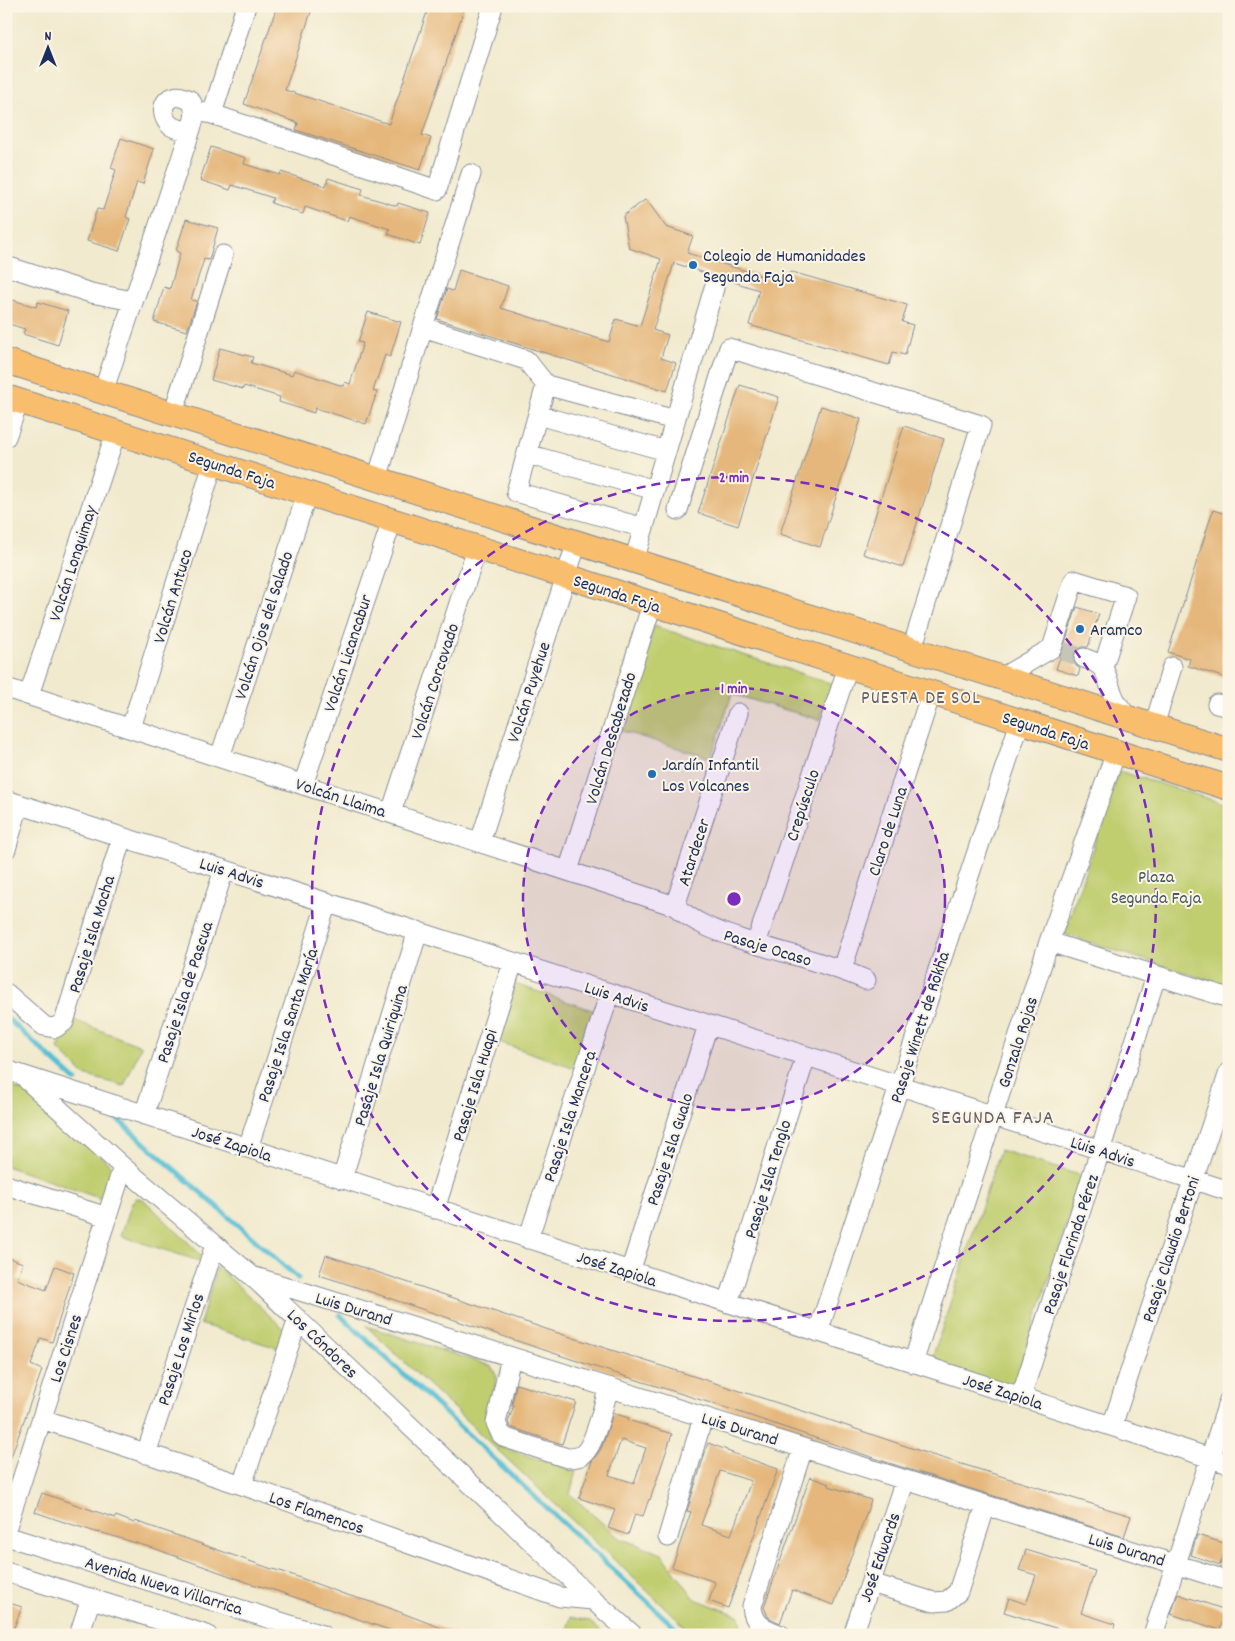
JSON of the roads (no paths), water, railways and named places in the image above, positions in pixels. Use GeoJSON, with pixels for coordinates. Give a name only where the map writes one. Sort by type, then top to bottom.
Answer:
{"type":"FeatureCollection","features":[{"type":"Feature","properties":{"kind":"main road","name":"Segunda Faja"},"geometry":{"type":"LineString","coordinates":[[6,361],[1229,750]]}},
{"type":"Feature","properties":{"kind":"main road","name":"Segunda Faja"},"geometry":{"type":"LineString","coordinates":[[12,399],[1229,788]]}},
{"type":"Feature","properties":{"kind":"street"},"geometry":{"type":"LineString","coordinates":[[103,392],[195,118],[204,113],[246,6]]}},
{"type":"Feature","properties":{"kind":"street"},"geometry":{"type":"LineString","coordinates":[[190,132],[170,125],[163,113],[164,106],[168,100],[174,97],[182,97],[190,100],[204,113],[437,190],[493,6]]}},
{"type":"Feature","properties":{"kind":"street"},"geometry":{"type":"LineString","coordinates":[[377,479],[471,174]]}},
{"type":"Feature","properties":{"kind":"street"},"geometry":{"type":"LineString","coordinates":[[173,414],[223,255]]}},
{"type":"Feature","properties":{"kind":"street"},"geometry":{"type":"LineString","coordinates":[[6,266],[91,293],[133,301]]}},
{"type":"Feature","properties":{"kind":"street"},"geometry":{"type":"LineString","coordinates":[[634,561],[714,288]]}},
{"type":"Feature","properties":{"kind":"street"},"geometry":{"type":"LineString","coordinates":[[423,327],[526,360],[546,384],[675,420]]}},
{"type":"Feature","properties":{"kind":"street"},"geometry":{"type":"LineString","coordinates":[[678,510],[729,348],[981,426],[916,636]]}},
{"type":"Feature","properties":{"kind":"street"},"geometry":{"type":"LineString","coordinates":[[546,384],[516,492],[644,528]]}},
{"type":"Feature","properties":{"kind":"street"},"geometry":{"type":"LineString","coordinates":[[6,437],[12,399]]}},
{"type":"Feature","properties":{"kind":"street"},"geometry":{"type":"LineString","coordinates":[[538,415],[666,451]]}},
{"type":"Feature","properties":{"kind":"street","name":"Volcán Lonquimay"},"geometry":{"type":"LineString","coordinates":[[29,695],[116,432]]}},
{"type":"Feature","properties":{"kind":"street"},"geometry":{"type":"LineString","coordinates":[[527,454],[655,490]]}},
{"type":"Feature","properties":{"kind":"street","name":"Volcán Antuco"},"geometry":{"type":"LineString","coordinates":[[131,728],[213,464]]}},
{"type":"Feature","properties":{"kind":"street","name":"Volcán Ojos del Salado"},"geometry":{"type":"LineString","coordinates":[[220,757],[307,494]]}},
{"type":"Feature","properties":{"kind":"street","name":"Volcán Licancabur"},"geometry":{"type":"LineString","coordinates":[[303,785],[392,521]]}},
{"type":"Feature","properties":{"kind":"street","name":"Volcán Puyehue"},"geometry":{"type":"LineString","coordinates":[[480,842],[577,542]]}},
{"type":"Feature","properties":{"kind":"street","name":"Volcán Corcovado"},"geometry":{"type":"LineString","coordinates":[[391,813],[477,548]]}},
{"type":"Feature","properties":{"kind":"street"},"geometry":{"type":"LineString","coordinates":[[1002,678],[1057,649],[1074,580],[1126,596],[1103,666]]}},
{"type":"Feature","properties":{"kind":"street","name":"Volcán Descabezado"},"geometry":{"type":"LineString","coordinates":[[568,871],[652,604]]}},
{"type":"Feature","properties":{"kind":"street"},"geometry":{"type":"LineString","coordinates":[[1084,658],[1103,666],[1108,675],[1114,698],[1128,718]]}},
{"type":"Feature","properties":{"kind":"street","name":"Crepúsculo"},"geometry":{"type":"LineString","coordinates":[[756,944],[848,666]]}},
{"type":"Feature","properties":{"kind":"street"},"geometry":{"type":"LineString","coordinates":[[1154,726],[1172,666]]}},
{"type":"Feature","properties":{"kind":"street","name":"Volcán Llaima"},"geometry":{"type":"LineString","coordinates":[[6,688],[675,906]]}},
{"type":"Feature","properties":{"kind":"street","name":"Claro de Luna"},"geometry":{"type":"LineString","coordinates":[[842,969],[931,693]]}},
{"type":"Feature","properties":{"kind":"street","name":"Atardecer"},"geometry":{"type":"LineString","coordinates":[[675,906],[738,713]]}},
{"type":"Feature","properties":{"kind":"street","name":"Pasaje Winett de Rokha"},"geometry":{"type":"LineString","coordinates":[[818,1332],[1020,722]]}},
{"type":"Feature","properties":{"kind":"street","name":"Gonzalo Rojas"},"geometry":{"type":"LineString","coordinates":[[913,1363],[1049,942],[1116,752]]}},
{"type":"Feature","properties":{"kind":"street"},"geometry":{"type":"LineString","coordinates":[[6,849],[13,802]]}},
{"type":"Feature","properties":{"kind":"street","name":"Luis Advis"},"geometry":{"type":"LineString","coordinates":[[13,802],[1229,1191]]}},
{"type":"Feature","properties":{"kind":"street","name":"Pasaje Isla Mocha"},"geometry":{"type":"LineString","coordinates":[[6,993],[44,1026],[55,1028],[64,1022],[122,837]]}},
{"type":"Feature","properties":{"kind":"street","name":"Pasaje Isla de Pascua"},"geometry":{"type":"LineString","coordinates":[[144,1115],[224,870]]}},
{"type":"Feature","properties":{"kind":"street","name":"Pasaje Isla Santa María"},"geometry":{"type":"LineString","coordinates":[[248,1148],[327,902]]}},
{"type":"Feature","properties":{"kind":"street","name":"Pasaje Ocaso"},"geometry":{"type":"LineString","coordinates":[[675,906],[686,916],[709,928],[842,969],[866,980]]}},
{"type":"Feature","properties":{"kind":"street","name":"Pasaje Isla Quiriquina"},"geometry":{"type":"LineString","coordinates":[[342,1179],[418,931]]}},
{"type":"Feature","properties":{"kind":"street"},"geometry":{"type":"LineString","coordinates":[[1049,942],[1229,998]]}},
{"type":"Feature","properties":{"kind":"street","name":"Pasaje Isla Huapi"},"geometry":{"type":"LineString","coordinates":[[436,1209],[512,962]]}},
{"type":"Feature","properties":{"kind":"street","name":"Pasaje Florinda Pérez"},"geometry":{"type":"LineString","coordinates":[[1021,1397],[1156,976]]}},
{"type":"Feature","properties":{"kind":"street","name":"Pasaje Isla Mancera"},"geometry":{"type":"LineString","coordinates":[[528,1238],[610,993]]}},
{"type":"Feature","properties":{"kind":"street","name":"Pasaje Isla Gualo"},"geometry":{"type":"LineString","coordinates":[[630,1272],[708,1025]]}},
{"type":"Feature","properties":{"kind":"street","name":"Pasaje Isla Tenglo"},"geometry":{"type":"LineString","coordinates":[[728,1303],[806,1056]]}},
{"type":"Feature","properties":{"kind":"street","name":"Los Cóndores"},"geometry":{"type":"LineString","coordinates":[[6,1061],[14,1073],[123,1168],[252,1276],[592,1600],[633,1635]]}},
{"type":"Feature","properties":{"kind":"street","name":"Pasaje Claudio Bertoni"},"geometry":{"type":"LineString","coordinates":[[1112,1426],[1229,1072]]}},
{"type":"Feature","properties":{"kind":"street","name":"José Zapiola"},"geometry":{"type":"LineString","coordinates":[[14,1073],[1229,1464]]}},
{"type":"Feature","properties":{"kind":"street","name":"Los Cisnes"},"geometry":{"type":"LineString","coordinates":[[6,1529],[123,1168]]}},
{"type":"Feature","properties":{"kind":"street"},"geometry":{"type":"LineString","coordinates":[[6,1185],[107,1217]]}},
{"type":"Feature","properties":{"kind":"street","name":"Pasaje Los Mirlos"},"geometry":{"type":"LineString","coordinates":[[146,1454],[214,1245]]}},
{"type":"Feature","properties":{"kind":"street","name":"Luis Durand"},"geometry":{"type":"LineString","coordinates":[[252,1276],[1229,1581]]}},
{"type":"Feature","properties":{"kind":"street"},"geometry":{"type":"LineString","coordinates":[[242,1486],[298,1319]]}},
{"type":"Feature","properties":{"kind":"street"},"geometry":{"type":"LineString","coordinates":[[511,1357],[497,1417],[498,1428],[501,1434],[506,1438],[567,1458],[575,1458],[582,1455],[591,1445],[609,1388]]}},
{"type":"Feature","properties":{"kind":"street"},"geometry":{"type":"LineString","coordinates":[[1153,1635],[1229,1400]]}},
{"type":"Feature","properties":{"kind":"street"},"geometry":{"type":"LineString","coordinates":[[668,1537],[704,1417]]}},
{"type":"Feature","properties":{"kind":"street","name":"Los Flamencos"},"geometry":{"type":"LineString","coordinates":[[42,1419],[242,1486],[560,1597],[592,1600]]}},
{"type":"Feature","properties":{"kind":"street"},"geometry":{"type":"LineString","coordinates":[[781,1635],[765,1630],[760,1626],[754,1619],[752,1606],[804,1448]]}},
{"type":"Feature","properties":{"kind":"street","name":"José Edwards"},"geometry":{"type":"LineString","coordinates":[[853,1635],[905,1480]]}},
{"type":"Feature","properties":{"kind":"street"},"geometry":{"type":"LineString","coordinates":[[871,1583],[934,1602],[947,1601],[958,1592],[986,1505]]}},
{"type":"Feature","properties":{"kind":"street","name":"Avenida Nueva Villarrica"},"geometry":{"type":"LineString","coordinates":[[6,1536],[322,1635]]}},
{"type":"Feature","properties":{"kind":"street","name":"Avenida Nueva Villarrica"},"geometry":{"type":"LineString","coordinates":[[6,1572],[207,1635]]}},
{"type":"Feature","properties":{"kind":"street"},"geometry":{"type":"LineString","coordinates":[[79,1635],[91,1598]]}},
{"type":"Feature","properties":{"kind":"waterway"},"geometry":{"type":"LineString","coordinates":[[6,1017],[76,1081]]}},
{"type":"Feature","properties":{"kind":"waterway"},"geometry":{"type":"LineString","coordinates":[[116,1118],[298,1278]]}},
{"type":"Feature","properties":{"kind":"waterway"},"geometry":{"type":"LineString","coordinates":[[340,1315],[683,1635]]}},
{"type":"Feature","properties":{"kind":"tunnel"},"geometry":{"type":"LineString","coordinates":[[1062,651],[1084,658]]}},
{"type":"Feature","properties":{"kind":"place","name":"Colegio de Humanidades Segunda Faja"},"geometry":{"type":"Point","coordinates":[693,265]}},
{"type":"Feature","properties":{"kind":"place","name":"Aramco"},"geometry":{"type":"Point","coordinates":[1080,629]}},
{"type":"Feature","properties":{"kind":"place","name":"Jardín Infantil Los Volcanes"},"geometry":{"type":"Point","coordinates":[652,774]}},
{"type":"Feature","properties":{"kind":"district","name":"PUESTA DE SOL"},"geometry":{"type":"Point","coordinates":[921,696]}},
{"type":"Feature","properties":{"kind":"district","name":"SEGUNDA FAJA"},"geometry":{"type":"Point","coordinates":[993,1116]}},
{"type":"Feature","properties":{"kind":"park label","name":"Plaza Segunda Faja"},"geometry":{"type":"Point","coordinates":[1156,886]}}]}
